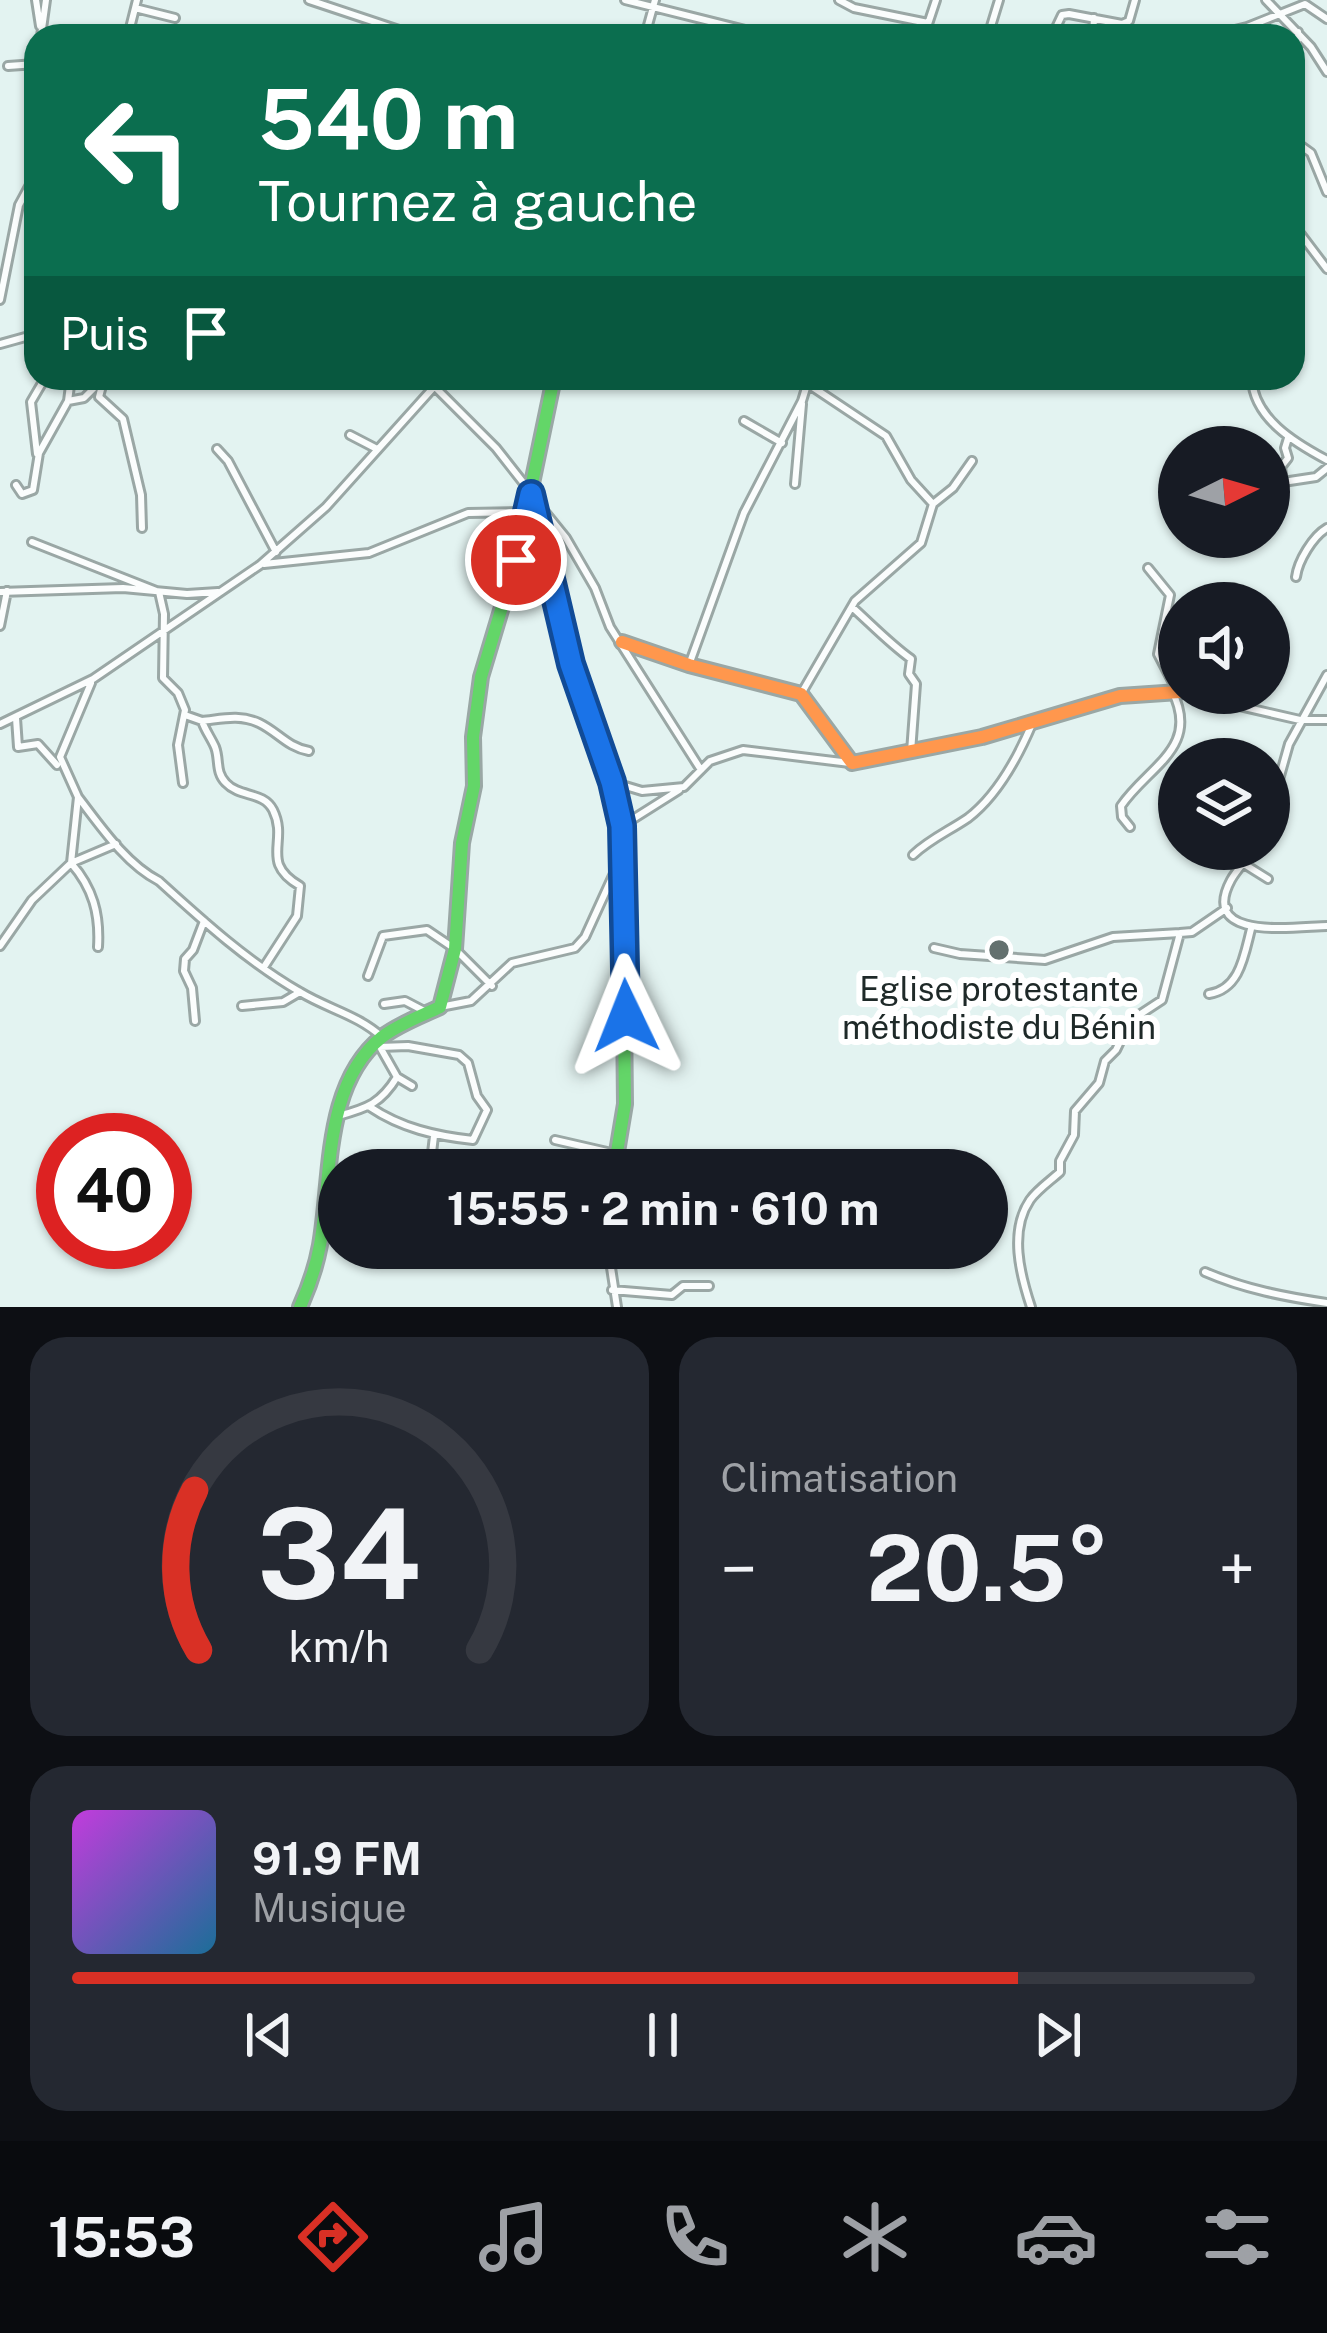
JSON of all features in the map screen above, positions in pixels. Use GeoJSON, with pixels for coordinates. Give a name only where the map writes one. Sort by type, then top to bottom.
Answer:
{"type":"FeatureCollection","features":[{"type":"Feature","properties":{"kind":"street"},"geometry":{"type":"LineString","coordinates":[[309,0],[382,24]]}},
{"type":"Feature","properties":{"kind":"street"},"geometry":{"type":"LineString","coordinates":[[625,0],[654,3],[727,24]]}},
{"type":"Feature","properties":{"kind":"street"},"geometry":{"type":"LineString","coordinates":[[838,0],[854,8],[928,23],[936,0]]}},
{"type":"Feature","properties":{"kind":"street"},"geometry":{"type":"LineString","coordinates":[[1058,24],[1065,0]]}},
{"type":"Feature","properties":{"kind":"street"},"geometry":{"type":"LineString","coordinates":[[1062,15],[1122,24],[1129,21],[1135,0]]}},
{"type":"Feature","properties":{"kind":"street"},"geometry":{"type":"LineString","coordinates":[[1267,0],[1291,24]]}},
{"type":"Feature","properties":{"kind":"street"},"geometry":{"type":"LineString","coordinates":[[1256,24],[1312,2],[1327,19]]}},
{"type":"Feature","properties":{"kind":"street"},"geometry":{"type":"LineString","coordinates":[[136,4],[175,18]]}},
{"type":"Feature","properties":{"kind":"street"},"geometry":{"type":"LineString","coordinates":[[1094,18],[1094,24]]}},
{"type":"Feature","properties":{"kind":"street"},"geometry":{"type":"LineString","coordinates":[[1305,41],[1327,72]]}},
{"type":"Feature","properties":{"kind":"street"},"geometry":{"type":"LineString","coordinates":[[8,66],[24,65]]}},
{"type":"Feature","properties":{"kind":"street"},"geometry":{"type":"LineString","coordinates":[[1305,149],[1327,192]]}},
{"type":"Feature","properties":{"kind":"street"},"geometry":{"type":"LineString","coordinates":[[0,300],[24,198]]}},
{"type":"Feature","properties":{"kind":"street"},"geometry":{"type":"LineString","coordinates":[[1305,240],[1327,269]]}},
{"type":"Feature","properties":{"kind":"street"},"geometry":{"type":"LineString","coordinates":[[0,330],[11,339]]}},
{"type":"Feature","properties":{"kind":"street"},"geometry":{"type":"LineString","coordinates":[[0,344],[24,336]]}},
{"type":"Feature","properties":{"kind":"street"},"geometry":{"type":"LineString","coordinates":[[16,485],[22,494],[33,490],[38,458],[31,402],[38,390]]}},
{"type":"Feature","properties":{"kind":"street"},"geometry":{"type":"LineString","coordinates":[[38,458],[69,390]]}},
{"type":"Feature","properties":{"kind":"street"},"geometry":{"type":"LineString","coordinates":[[68,401],[84,398],[92,390]]}},
{"type":"Feature","properties":{"kind":"street"},"geometry":{"type":"LineString","coordinates":[[101,390],[99,397],[122,419],[141,495],[142,528]]}},
{"type":"Feature","properties":{"kind":"street"},"geometry":{"type":"LineString","coordinates":[[0,724],[93,679],[277,552],[326,508],[430,390]]}},
{"type":"Feature","properties":{"kind":"street"},"geometry":{"type":"LineString","coordinates":[[438,390],[496,448],[566,538],[595,588],[610,627],[701,770]]}},
{"type":"Feature","properties":{"kind":"street"},"geometry":{"type":"LineString","coordinates":[[434,1010],[455,949],[462,843],[474,786],[478,699],[527,512],[552,390]]}},
{"type":"Feature","properties":{"kind":"street"},"geometry":{"type":"LineString","coordinates":[[689,665],[744,513],[806,390]]}},
{"type":"Feature","properties":{"kind":"street"},"geometry":{"type":"LineString","coordinates":[[822,390],[886,436],[911,480],[933,504]]}},
{"type":"Feature","properties":{"kind":"street"},"geometry":{"type":"LineString","coordinates":[[1253,390],[1254,398],[1278,426]]}},
{"type":"Feature","properties":{"kind":"street"},"geometry":{"type":"LineString","coordinates":[[796,484],[802,401]]}},
{"type":"Feature","properties":{"kind":"street"},"geometry":{"type":"LineString","coordinates":[[744,421],[782,443]]}},
{"type":"Feature","properties":{"kind":"street"},"geometry":{"type":"LineString","coordinates":[[350,435],[377,449]]}},
{"type":"Feature","properties":{"kind":"street"},"geometry":{"type":"LineString","coordinates":[[1290,439],[1327,464],[1316,477],[1290,481]]}},
{"type":"Feature","properties":{"kind":"street"},"geometry":{"type":"LineString","coordinates":[[217,449],[277,552]]}},
{"type":"Feature","properties":{"kind":"street"},"geometry":{"type":"LineString","coordinates":[[801,694],[852,607],[921,543],[933,504],[953,488],[972,461]]}},
{"type":"Feature","properties":{"kind":"street"},"geometry":{"type":"LineString","coordinates":[[531,494],[571,664],[612,782],[622,826],[625,1104],[617,1149]]}},
{"type":"Feature","properties":{"kind":"street"},"geometry":{"type":"LineString","coordinates":[[260,565],[369,554],[468,513],[527,512]]}},
{"type":"Feature","properties":{"kind":"street"},"geometry":{"type":"LineString","coordinates":[[1296,577],[1300,560],[1317,534],[1327,528]]}},
{"type":"Feature","properties":{"kind":"street"},"geometry":{"type":"LineString","coordinates":[[32,542],[159,592],[164,607],[163,678],[178,693],[184,715],[178,745],[183,783]]}},
{"type":"Feature","properties":{"kind":"street"},"geometry":{"type":"LineString","coordinates":[[1148,568],[1159,582]]}},
{"type":"Feature","properties":{"kind":"street"},"geometry":{"type":"LineString","coordinates":[[117,574],[123,588]]}},
{"type":"Feature","properties":{"kind":"street"},"geometry":{"type":"LineString","coordinates":[[0,626],[4,591],[220,591]]}},
{"type":"Feature","properties":{"kind":"street"},"geometry":{"type":"LineString","coordinates":[[852,607],[910,659],[909,674],[916,684],[911,754]]}},
{"type":"Feature","properties":{"kind":"street"},"geometry":{"type":"LineString","coordinates":[[622,642],[801,694],[852,763]]}},
{"type":"Feature","properties":{"kind":"street"},"geometry":{"type":"LineString","coordinates":[[1290,745],[1327,675]]}},
{"type":"Feature","properties":{"kind":"street"},"geometry":{"type":"LineString","coordinates":[[93,679],[60,758],[78,797],[116,844],[203,921],[300,992],[355,1017],[380,1042],[397,1076],[412,1086]]}},
{"type":"Feature","properties":{"kind":"street"},"geometry":{"type":"LineString","coordinates":[[622,826],[684,787],[710,761],[743,750],[852,763],[911,754],[1033,724],[1097,702],[1158,690]]}},
{"type":"Feature","properties":{"kind":"street"},"geometry":{"type":"LineString","coordinates":[[1130,827],[1121,806],[1166,757],[1180,733],[1181,714]]}},
{"type":"Feature","properties":{"kind":"street"},"geometry":{"type":"LineString","coordinates":[[1276,714],[1327,720]]}},
{"type":"Feature","properties":{"kind":"street"},"geometry":{"type":"LineString","coordinates":[[184,715],[202,721],[224,716],[260,723],[290,747],[309,751]]}},
{"type":"Feature","properties":{"kind":"street"},"geometry":{"type":"LineString","coordinates":[[16,718],[18,747],[38,744],[57,765]]}},
{"type":"Feature","properties":{"kind":"street"},"geometry":{"type":"LineString","coordinates":[[202,721],[216,749],[219,775],[238,794],[270,803],[277,818],[277,864],[285,877],[300,886],[296,916],[263,967]]}},
{"type":"Feature","properties":{"kind":"street"},"geometry":{"type":"LineString","coordinates":[[913,856],[930,838],[978,808],[1005,776],[1033,724]]}},
{"type":"Feature","properties":{"kind":"street"},"geometry":{"type":"LineString","coordinates":[[612,782],[642,791],[684,787]]}},
{"type":"Feature","properties":{"kind":"street"},"geometry":{"type":"LineString","coordinates":[[78,797],[71,863],[93,897],[99,920],[98,947]]}},
{"type":"Feature","properties":{"kind":"street"},"geometry":{"type":"LineString","coordinates":[[0,946],[32,900],[71,863],[116,844]]}},
{"type":"Feature","properties":{"kind":"street"},"geometry":{"type":"LineString","coordinates":[[300,1307],[321,1243],[338,1116],[352,1079],[380,1042],[434,1010],[471,1001],[512,963],[557,953],[582,941],[624,853]]}},
{"type":"Feature","properties":{"kind":"street"},"geometry":{"type":"LineString","coordinates":[[1227,908],[1228,885],[1239,870]]}},
{"type":"Feature","properties":{"kind":"street"},"geometry":{"type":"LineString","coordinates":[[1254,870],[1268,879]]}},
{"type":"Feature","properties":{"kind":"street"},"geometry":{"type":"LineString","coordinates":[[1227,908],[1251,929],[1327,926]]}},
{"type":"Feature","properties":{"kind":"street"},"geometry":{"type":"LineString","coordinates":[[934,948],[1045,959],[1113,937],[1192,932],[1227,908]]}},
{"type":"Feature","properties":{"kind":"street"},"geometry":{"type":"LineString","coordinates":[[195,1021],[185,958],[193,950],[203,921]]}},
{"type":"Feature","properties":{"kind":"street"},"geometry":{"type":"LineString","coordinates":[[1209,994],[1226,990],[1234,982],[1251,929]]}},
{"type":"Feature","properties":{"kind":"street"},"geometry":{"type":"LineString","coordinates":[[368,976],[383,936],[427,930],[455,949],[492,986]]}},
{"type":"Feature","properties":{"kind":"street"},"geometry":{"type":"LineString","coordinates":[[1030,1307],[1017,1230],[1030,1199],[1060,1172],[1060,1161],[1074,1135],[1076,1111],[1099,1083],[1105,1061],[1130,1021],[1162,1000],[1180,933]]}},
{"type":"Feature","properties":{"kind":"street"},"geometry":{"type":"LineString","coordinates":[[242,1006],[283,1003],[300,992]]}},
{"type":"Feature","properties":{"kind":"street"},"geometry":{"type":"LineString","coordinates":[[385,1004],[405,1000],[434,1010]]}},
{"type":"Feature","properties":{"kind":"street"},"geometry":{"type":"LineString","coordinates":[[370,1108],[388,1120],[434,1136],[473,1140],[487,1110],[477,1096],[468,1063],[459,1055],[380,1042]]}},
{"type":"Feature","properties":{"kind":"street"},"geometry":{"type":"LineString","coordinates":[[338,1116],[383,1100],[397,1076]]}},
{"type":"Feature","properties":{"kind":"street"},"geometry":{"type":"LineString","coordinates":[[432,1149],[434,1136]]}},
{"type":"Feature","properties":{"kind":"street"},"geometry":{"type":"LineString","coordinates":[[555,1140],[592,1149]]}},
{"type":"Feature","properties":{"kind":"street"},"geometry":{"type":"LineString","coordinates":[[609,1269],[617,1307]]}},
{"type":"Feature","properties":{"kind":"street"},"geometry":{"type":"LineString","coordinates":[[1205,1272],[1237,1286],[1327,1303]]}},
{"type":"Feature","properties":{"kind":"street"},"geometry":{"type":"LineString","coordinates":[[612,1290],[672,1295],[678,1288],[709,1286]]}},
{"type":"Feature","properties":{"kind":"traffic: fast"},"geometry":{"type":"LineString","coordinates":[[300,1307],[318,1253],[333,1134],[349,1080],[382,1037],[440,1007],[455,949],[481,677],[516,560],[551,390]]}},
{"type":"Feature","properties":{"kind":"traffic: fast"},"geometry":{"type":"LineString","coordinates":[[532,499],[571,664],[612,782],[622,826],[625,1104],[618,1149]]}},
{"type":"Feature","properties":{"kind":"traffic: slow"},"geometry":{"type":"LineString","coordinates":[[622,642],[801,694],[852,763],[982,737],[1120,696],[1158,693]]}},
{"type":"Feature","properties":{"kind":"place","name":"Eglise protestante méthodiste du Bénin"},"geometry":{"type":"Point","coordinates":[999,950]}},
{"type":"Feature","properties":{"kind":"route"},"geometry":{"type":"LineString","coordinates":[[516,560],[531,494],[571,664],[612,782],[622,826],[626,1016]]}}]}
